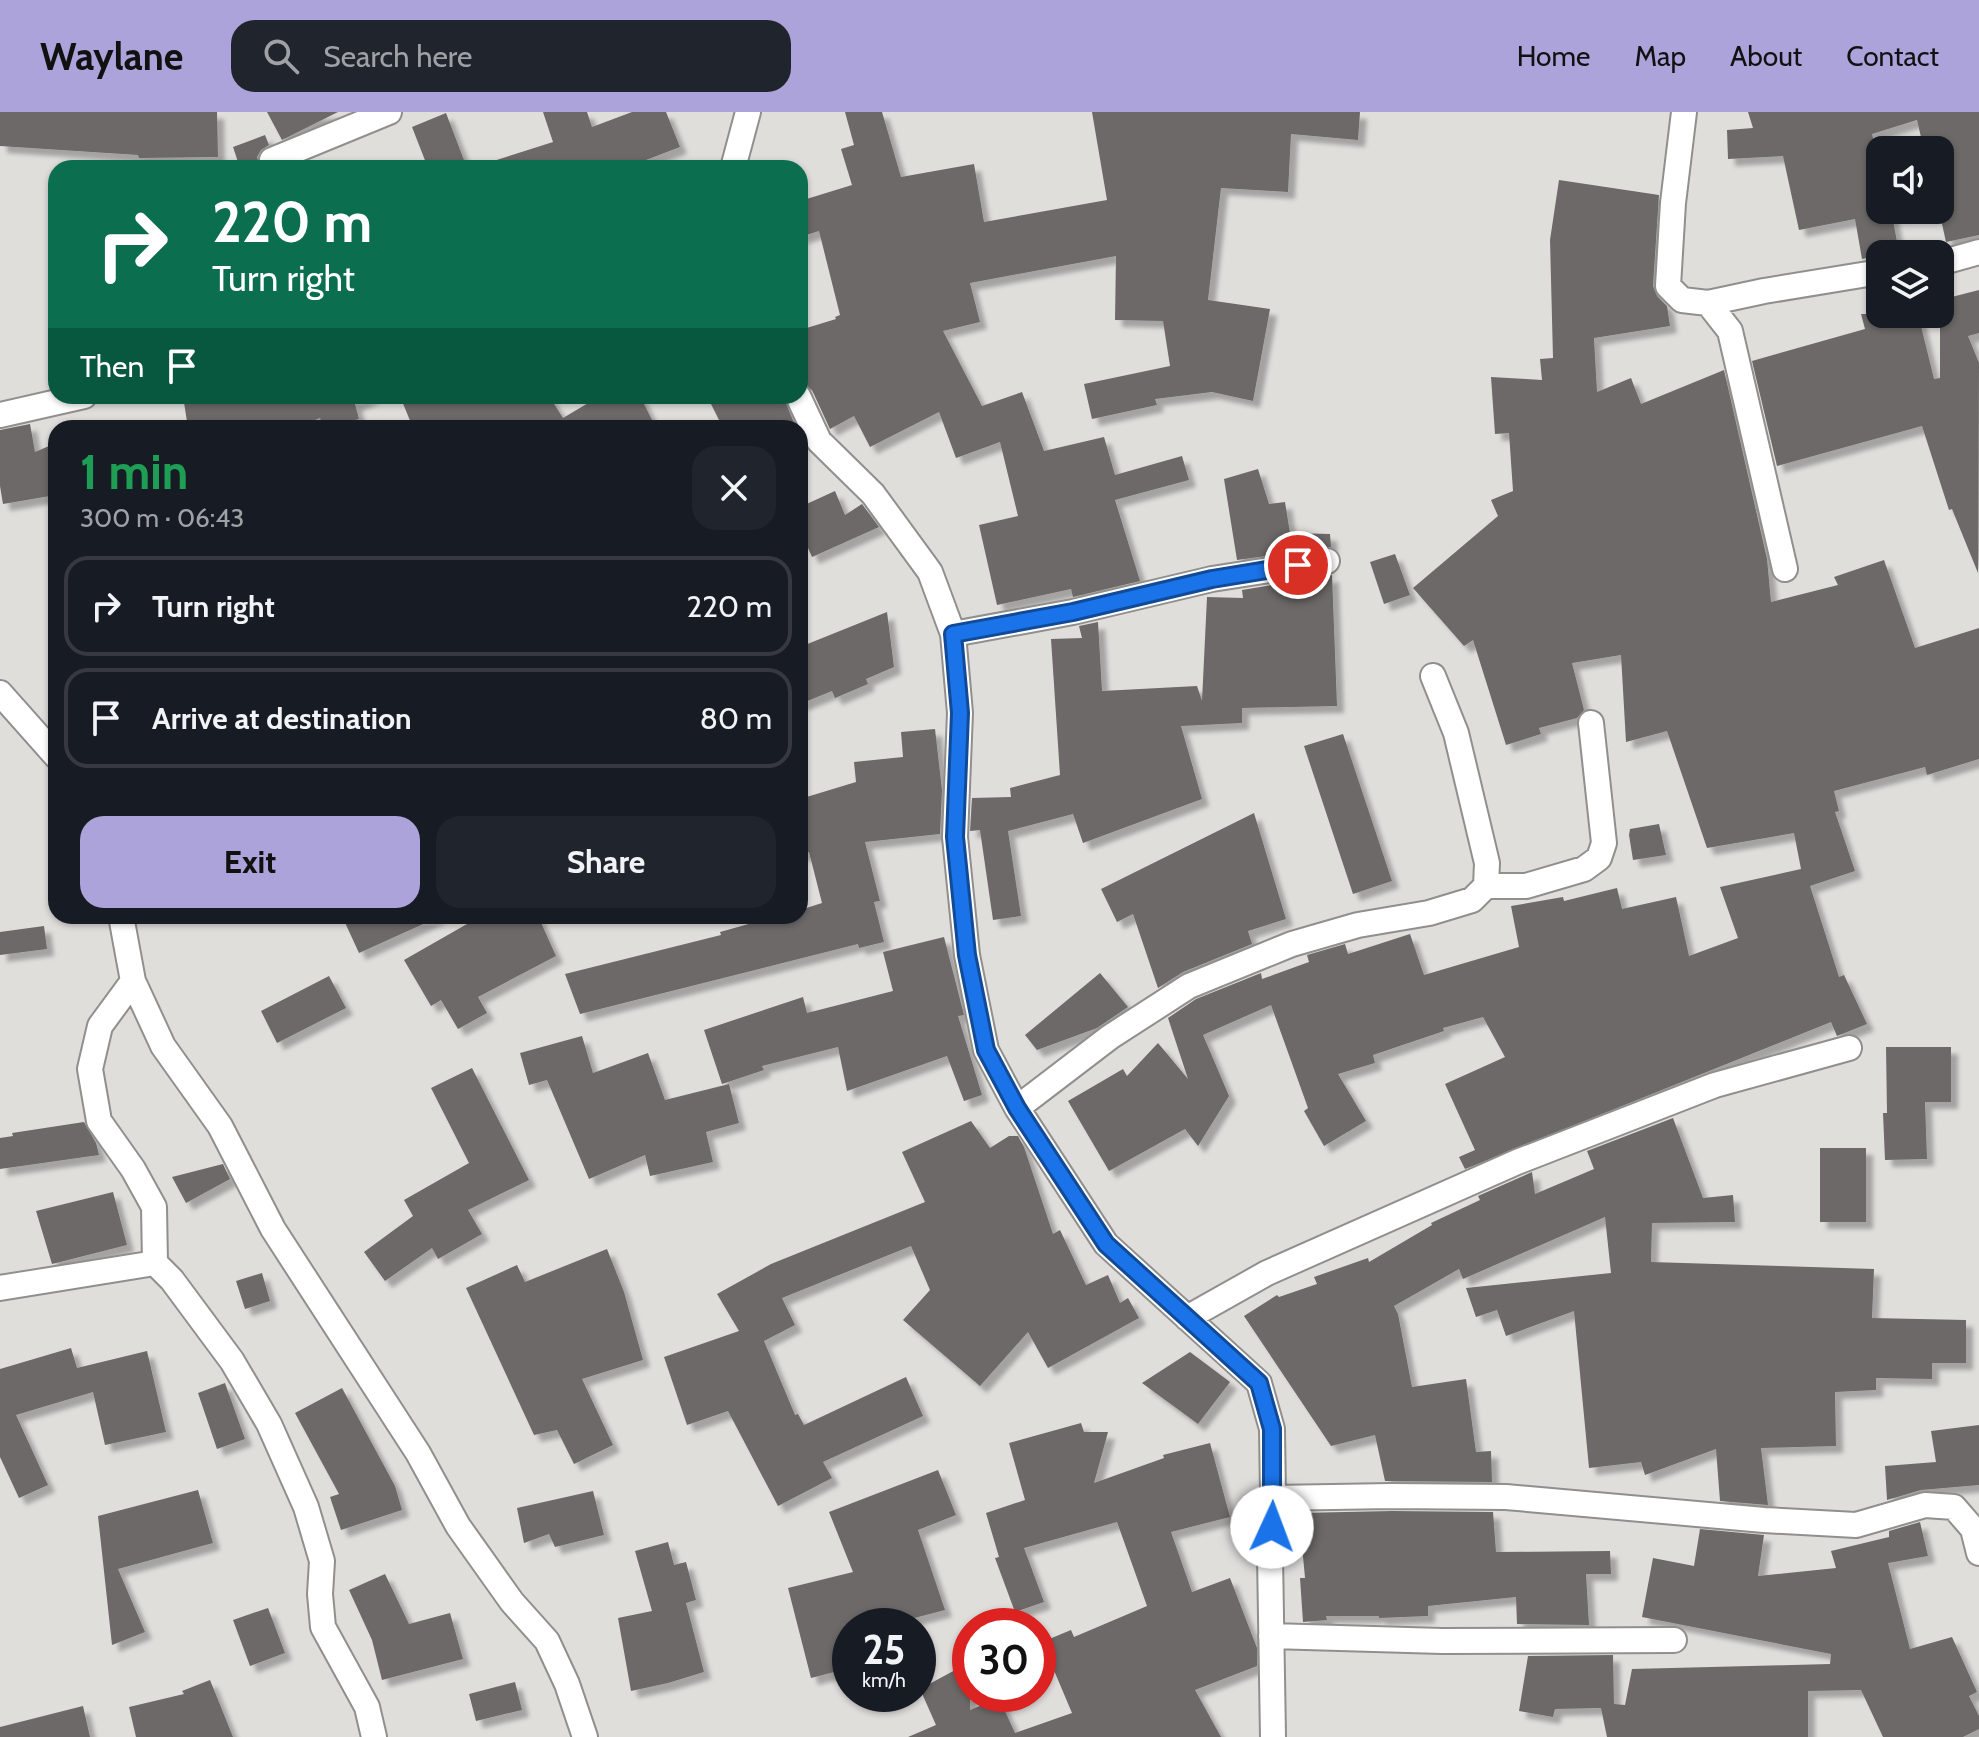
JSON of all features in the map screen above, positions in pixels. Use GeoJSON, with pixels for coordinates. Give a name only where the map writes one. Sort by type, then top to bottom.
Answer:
{"type":"FeatureCollection","features":[{"type":"Feature","properties":{"kind":"street"},"geometry":{"type":"LineString","coordinates":[[272,160],[389,112]]}},
{"type":"Feature","properties":{"kind":"street"},"geometry":{"type":"LineString","coordinates":[[735,160],[748,112]]}},
{"type":"Feature","properties":{"kind":"street"},"geometry":{"type":"LineString","coordinates":[[1684,112],[1673,203],[1668,286],[1682,300],[1708,303],[1866,274]]}},
{"type":"Feature","properties":{"kind":"street"},"geometry":{"type":"LineString","coordinates":[[1954,259],[1979,252]]}},
{"type":"Feature","properties":{"kind":"street"},"geometry":{"type":"LineString","coordinates":[[1708,303],[1730,331],[1785,569]]}},
{"type":"Feature","properties":{"kind":"street"},"geometry":{"type":"LineString","coordinates":[[0,415],[49,404]]}},
{"type":"Feature","properties":{"kind":"street"},"geometry":{"type":"LineString","coordinates":[[810,446],[873,494],[930,572],[953,634],[960,713],[955,837],[967,955],[986,1050],[1017,1108],[1106,1244],[1259,1383],[1272,1429],[1270,1556],[1273,1737]]}},
{"type":"Feature","properties":{"kind":"street"},"geometry":{"type":"LineString","coordinates":[[953,634],[1073,612],[1212,579],[1327,561]]}},
{"type":"Feature","properties":{"kind":"street"},"geometry":{"type":"LineString","coordinates":[[1017,1108],[1110,1037],[1189,986],[1292,944],[1358,925],[1429,913],[1472,900],[1486,886],[1487,863],[1456,733],[1433,676]]}},
{"type":"Feature","properties":{"kind":"street"},"geometry":{"type":"LineString","coordinates":[[0,693],[48,747]]}},
{"type":"Feature","properties":{"kind":"street"},"geometry":{"type":"LineString","coordinates":[[1486,886],[1526,886],[1584,869],[1599,858],[1604,843],[1591,723]]}},
{"type":"Feature","properties":{"kind":"street"},"geometry":{"type":"LineString","coordinates":[[122,924],[133,981],[163,1046],[220,1126],[273,1229],[418,1453],[458,1526],[512,1602],[547,1641],[567,1684],[585,1737]]}},
{"type":"Feature","properties":{"kind":"street"},"geometry":{"type":"LineString","coordinates":[[133,981],[100,1026],[90,1069],[99,1121],[133,1169],[154,1207],[155,1263],[172,1280],[232,1361],[269,1424],[306,1507],[322,1561],[320,1594],[323,1627],[367,1707],[374,1737]]}},
{"type":"Feature","properties":{"kind":"street"},"geometry":{"type":"LineString","coordinates":[[1187,1318],[1267,1273],[1517,1162],[1715,1085],[1849,1048]]}},
{"type":"Feature","properties":{"kind":"street"},"geometry":{"type":"LineString","coordinates":[[0,1288],[155,1263]]}},
{"type":"Feature","properties":{"kind":"street"},"geometry":{"type":"LineString","coordinates":[[1273,1498],[1506,1497],[1856,1525],[1925,1505],[1954,1507],[1973,1529],[1979,1553]]}},
{"type":"Feature","properties":{"kind":"street"},"geometry":{"type":"LineString","coordinates":[[1271,1636],[1458,1641],[1674,1640]]}},
{"type":"Feature","properties":{"kind":"building"},"geometry":{"type":"Polygon","coordinates":[[[0,112],[217,112],[218,157],[139,158],[138,155],[0,146],[0,112]]]}},
{"type":"Feature","properties":{"kind":"building"},"geometry":{"type":"Polygon","coordinates":[[[267,112],[338,112],[282,140],[267,112]]]}},
{"type":"Feature","properties":{"kind":"building"},"geometry":{"type":"Polygon","coordinates":[[[543,112],[587,112],[592,127],[632,112],[666,112],[680,147],[646,160],[496,160],[553,142],[543,112]]]}},
{"type":"Feature","properties":{"kind":"building"},"geometry":{"type":"Polygon","coordinates":[[[845,112],[882,112],[901,177],[974,164],[984,222],[1107,200],[1092,112],[1360,112],[1358,140],[1291,134],[1288,192],[1221,188],[1208,300],[1270,309],[1253,401],[1212,392],[1155,399],[1157,405],[1092,419],[1084,384],[1170,366],[1163,321],[1115,320],[1116,256],[970,283],[980,322],[943,331],[982,406],[1022,392],[1044,451],[1104,437],[1115,475],[1182,456],[1189,480],[1115,500],[1140,581],[1073,597],[1071,589],[997,605],[979,525],[1018,516],[1000,442],[956,458],[939,412],[870,447],[854,416],[830,429],[808,387],[808,328],[840,315],[819,231],[808,234],[808,199],[852,185],[841,149],[854,145],[845,112]]]}},
{"type":"Feature","properties":{"kind":"building"},"geometry":{"type":"Polygon","coordinates":[[[1748,112],[1979,112],[1979,235],[1946,240],[1942,224],[1954,224],[1954,136],[1921,136],[1917,120],[1866,136],[1866,224],[1894,224],[1897,240],[1866,240],[1866,258],[1862,259],[1855,219],[1799,230],[1783,156],[1728,159],[1727,130],[1753,128],[1748,112]]]}},
{"type":"Feature","properties":{"kind":"building"},"geometry":{"type":"Polygon","coordinates":[[[446,113],[464,160],[425,160],[412,127],[446,113]]]}},
{"type":"Feature","properties":{"kind":"building"},"geometry":{"type":"Polygon","coordinates":[[[265,135],[269,145],[261,150],[258,160],[237,160],[233,147],[265,135]]]}},
{"type":"Feature","properties":{"kind":"building"},"geometry":{"type":"Polygon","coordinates":[[[1559,180],[1659,195],[1653,286],[1657,296],[1667,306],[1670,326],[1594,338],[1597,392],[1631,378],[1641,404],[1724,370],[1767,559],[1771,602],[1838,585],[1834,577],[1884,560],[1915,648],[1979,628],[1979,759],[1927,775],[1925,767],[1834,791],[1839,811],[1835,812],[1855,871],[1810,886],[1839,977],[1844,975],[1867,1024],[1837,1036],[1831,1022],[1465,1169],[1459,1157],[1475,1150],[1445,1084],[1505,1057],[1483,1017],[1443,1028],[1444,1031],[1373,1055],[1375,1063],[1338,1074],[1366,1121],[1324,1146],[1304,1111],[1308,1108],[1271,1005],[1203,1035],[1229,1096],[1198,1146],[1185,1129],[1109,1171],[1068,1101],[1123,1069],[1127,1076],[1158,1043],[1188,1079],[1168,1018],[1196,999],[1261,973],[1262,979],[1309,962],[1307,955],[1345,944],[1348,954],[1410,934],[1424,975],[1519,947],[1511,906],[1563,897],[1564,901],[1617,888],[1622,909],[1676,897],[1689,956],[1738,938],[1720,887],[1801,869],[1794,833],[1707,848],[1667,731],[1626,742],[1621,655],[1572,663],[1584,710],[1577,718],[1539,728],[1541,734],[1506,745],[1473,640],[1464,646],[1413,588],[1498,516],[1491,500],[1513,491],[1509,433],[1495,434],[1491,377],[1542,380],[1540,359],[1553,358],[1550,240],[1559,180]]]}},
{"type":"Feature","properties":{"kind":"building"},"geometry":{"type":"Polygon","coordinates":[[[1979,290],[1979,333],[1968,336],[1979,363],[1978,573],[1952,509],[1949,510],[1922,426],[1777,466],[1752,361],[1865,329],[1861,314],[1866,314],[1866,328],[1921,328],[1934,379],[1940,378],[1940,328],[1954,328],[1954,296],[1979,290]]]}},
{"type":"Feature","properties":{"kind":"building"},"geometry":{"type":"Polygon","coordinates":[[[184,404],[355,404],[359,419],[320,418],[187,420],[184,404]]]}},
{"type":"Feature","properties":{"kind":"building"},"geometry":{"type":"Polygon","coordinates":[[[403,404],[554,404],[563,418],[587,404],[644,404],[652,420],[410,420],[403,404]]]}},
{"type":"Feature","properties":{"kind":"building"},"geometry":{"type":"Polygon","coordinates":[[[711,404],[786,404],[793,420],[719,420],[711,404]]]}},
{"type":"Feature","properties":{"kind":"building"},"geometry":{"type":"Polygon","coordinates":[[[30,424],[35,452],[48,446],[48,496],[3,504],[0,430],[30,424]]]}},
{"type":"Feature","properties":{"kind":"building"},"geometry":{"type":"Polygon","coordinates":[[[1258,469],[1269,504],[1285,502],[1290,533],[1330,534],[1331,547],[1237,560],[1224,479],[1258,469]]]}},
{"type":"Feature","properties":{"kind":"building"},"geometry":{"type":"Polygon","coordinates":[[[835,491],[845,515],[862,504],[879,527],[812,557],[808,548],[808,503],[835,491]]]}},
{"type":"Feature","properties":{"kind":"building"},"geometry":{"type":"Polygon","coordinates":[[[1395,554],[1410,595],[1384,604],[1370,562],[1395,554]]]}},
{"type":"Feature","properties":{"kind":"building"},"geometry":{"type":"Polygon","coordinates":[[[1332,575],[1337,706],[1242,708],[1242,723],[1181,726],[1202,799],[1083,843],[1073,814],[1008,831],[1021,916],[993,920],[980,830],[970,831],[972,798],[1011,797],[1010,788],[1060,775],[1051,639],[1082,638],[1079,626],[1098,622],[1102,691],[1197,686],[1202,701],[1207,597],[1243,598],[1242,590],[1332,575]]]}},
{"type":"Feature","properties":{"kind":"building"},"geometry":{"type":"Polygon","coordinates":[[[887,612],[894,667],[866,679],[868,684],[835,698],[832,691],[808,701],[808,644],[887,612]]]}},
{"type":"Feature","properties":{"kind":"building"},"geometry":{"type":"Polygon","coordinates":[[[935,729],[942,790],[940,834],[865,842],[880,901],[874,902],[884,942],[859,948],[858,944],[580,1014],[565,974],[721,935],[720,932],[749,924],[808,924],[808,907],[822,903],[808,852],[808,797],[856,782],[854,762],[903,757],[901,732],[935,729]]]}},
{"type":"Feature","properties":{"kind":"building"},"geometry":{"type":"Polygon","coordinates":[[[1343,734],[1392,881],[1353,894],[1304,746],[1343,734]]]}},
{"type":"Feature","properties":{"kind":"building"},"geometry":{"type":"Polygon","coordinates":[[[1254,813],[1286,919],[1248,931],[1252,944],[1183,972],[1158,988],[1133,914],[1117,922],[1101,889],[1254,813]]]}},
{"type":"Feature","properties":{"kind":"building"},"geometry":{"type":"Polygon","coordinates":[[[1659,824],[1666,855],[1633,860],[1630,829],[1659,824]]]}},
{"type":"Feature","properties":{"kind":"building"},"geometry":{"type":"Polygon","coordinates":[[[346,924],[423,924],[359,953],[346,924]]]}},
{"type":"Feature","properties":{"kind":"building"},"geometry":{"type":"Polygon","coordinates":[[[467,924],[542,924],[556,956],[478,997],[487,1013],[458,1029],[441,1000],[431,1006],[404,960],[467,924]]]}},
{"type":"Feature","properties":{"kind":"building"},"geometry":{"type":"Polygon","coordinates":[[[44,926],[47,949],[0,955],[0,932],[44,926]]]}},
{"type":"Feature","properties":{"kind":"building"},"geometry":{"type":"Polygon","coordinates":[[[944,937],[964,1015],[958,1016],[982,1095],[964,1101],[947,1056],[847,1091],[838,1047],[762,1066],[764,1070],[722,1084],[704,1030],[803,997],[807,1013],[893,991],[883,952],[944,937]]]}},
{"type":"Feature","properties":{"kind":"building"},"geometry":{"type":"Polygon","coordinates":[[[1100,973],[1128,1007],[1097,1028],[1037,1050],[1025,1035],[1100,973]]]}},
{"type":"Feature","properties":{"kind":"building"},"geometry":{"type":"Polygon","coordinates":[[[329,976],[346,1008],[277,1043],[261,1011],[329,976]]]}},
{"type":"Feature","properties":{"kind":"building"},"geometry":{"type":"Polygon","coordinates":[[[582,1036],[593,1073],[648,1053],[665,1100],[729,1084],[739,1123],[706,1132],[713,1162],[650,1176],[645,1155],[589,1179],[547,1080],[529,1085],[520,1053],[582,1036]]]}},
{"type":"Feature","properties":{"kind":"building"},"geometry":{"type":"Polygon","coordinates":[[[1886,1047],[1951,1047],[1951,1102],[1925,1102],[1927,1159],[1885,1160],[1883,1113],[1887,1113],[1886,1047]]]}},
{"type":"Feature","properties":{"kind":"building"},"geometry":{"type":"Polygon","coordinates":[[[472,1068],[529,1180],[468,1210],[482,1234],[438,1259],[432,1248],[385,1281],[364,1252],[413,1216],[404,1200],[469,1163],[431,1088],[472,1068]]]}},
{"type":"Feature","properties":{"kind":"building"},"geometry":{"type":"Polygon","coordinates":[[[1673,1118],[1703,1198],[1733,1195],[1735,1222],[1652,1223],[1651,1262],[1874,1269],[1872,1318],[1966,1320],[1966,1363],[1932,1363],[1932,1379],[1876,1378],[1876,1390],[1835,1392],[1836,1446],[1761,1448],[1768,1505],[1720,1501],[1716,1449],[1645,1475],[1641,1462],[1589,1468],[1574,1311],[1506,1336],[1497,1310],[1476,1317],[1466,1288],[1611,1273],[1605,1217],[1463,1279],[1459,1269],[1394,1306],[1412,1387],[1466,1379],[1476,1452],[1491,1451],[1492,1482],[1385,1481],[1375,1435],[1331,1446],[1244,1316],[1277,1295],[1279,1297],[1317,1284],[1314,1277],[1368,1258],[1369,1262],[1431,1223],[1480,1200],[1478,1196],[1532,1172],[1535,1194],[1594,1169],[1587,1151],[1673,1118]]]}},
{"type":"Feature","properties":{"kind":"building"},"geometry":{"type":"Polygon","coordinates":[[[971,1121],[990,1148],[1009,1136],[1018,1136],[1053,1234],[1060,1230],[1086,1285],[1108,1275],[1120,1303],[1128,1298],[1139,1318],[1048,1368],[1028,1332],[980,1386],[903,1320],[930,1290],[911,1246],[782,1298],[795,1325],[764,1341],[795,1415],[798,1414],[804,1425],[906,1377],[923,1416],[823,1462],[832,1478],[778,1506],[728,1411],[687,1425],[664,1357],[739,1331],[717,1294],[771,1264],[925,1202],[902,1152],[971,1121]]]}},
{"type":"Feature","properties":{"kind":"building"},"geometry":{"type":"Polygon","coordinates":[[[84,1122],[99,1155],[0,1169],[0,1138],[13,1136],[12,1133],[84,1122]]]}},
{"type":"Feature","properties":{"kind":"building"},"geometry":{"type":"Polygon","coordinates":[[[1820,1148],[1866,1148],[1866,1222],[1820,1222],[1820,1148]]]}},
{"type":"Feature","properties":{"kind":"building"},"geometry":{"type":"Polygon","coordinates":[[[223,1164],[230,1179],[186,1203],[172,1177],[223,1164]]]}},
{"type":"Feature","properties":{"kind":"building"},"geometry":{"type":"Polygon","coordinates":[[[113,1192],[127,1245],[52,1264],[36,1211],[113,1192]]]}},
{"type":"Feature","properties":{"kind":"building"},"geometry":{"type":"Polygon","coordinates":[[[607,1249],[624,1292],[643,1360],[582,1379],[613,1445],[574,1464],[557,1430],[534,1435],[466,1288],[517,1265],[525,1282],[607,1249]]]}},
{"type":"Feature","properties":{"kind":"building"},"geometry":{"type":"Polygon","coordinates":[[[262,1273],[270,1301],[245,1309],[236,1281],[262,1273]]]}},
{"type":"Feature","properties":{"kind":"building"},"geometry":{"type":"Polygon","coordinates":[[[71,1348],[77,1368],[147,1351],[166,1432],[105,1445],[93,1392],[16,1415],[48,1485],[19,1498],[0,1457],[0,1369],[71,1348]]]}},
{"type":"Feature","properties":{"kind":"building"},"geometry":{"type":"Polygon","coordinates":[[[1190,1352],[1230,1382],[1198,1424],[1142,1383],[1190,1352]]]}},
{"type":"Feature","properties":{"kind":"building"},"geometry":{"type":"Polygon","coordinates":[[[225,1383],[245,1439],[217,1449],[198,1393],[225,1383]]]}},
{"type":"Feature","properties":{"kind":"building"},"geometry":{"type":"Polygon","coordinates":[[[342,1388],[395,1486],[402,1510],[341,1530],[330,1497],[339,1494],[295,1413],[342,1388]]]}},
{"type":"Feature","properties":{"kind":"building"},"geometry":{"type":"Polygon","coordinates":[[[1081,1423],[1084,1432],[1108,1432],[1094,1483],[1164,1458],[1163,1455],[1210,1443],[1230,1517],[1171,1532],[1192,1592],[1230,1578],[1257,1648],[1257,1666],[1195,1690],[1221,1737],[908,1737],[936,1725],[930,1712],[936,1712],[936,1680],[952,1672],[952,1712],[1005,1712],[1015,1733],[1072,1713],[1056,1675],[1056,1636],[1071,1630],[1074,1637],[1147,1606],[1117,1522],[1024,1548],[1044,1602],[1027,1608],[1014,1608],[995,1558],[999,1557],[986,1513],[1025,1500],[1009,1443],[1081,1423]]]}},
{"type":"Feature","properties":{"kind":"building"},"geometry":{"type":"Polygon","coordinates":[[[1979,1425],[1979,1485],[1921,1490],[1887,1500],[1885,1466],[1936,1462],[1931,1431],[1979,1425]]]}},
{"type":"Feature","properties":{"kind":"building"},"geometry":{"type":"Polygon","coordinates":[[[938,1470],[956,1515],[918,1530],[945,1610],[936,1612],[936,1608],[832,1608],[832,1673],[811,1678],[788,1588],[853,1572],[829,1512],[938,1470]]]}},
{"type":"Feature","properties":{"kind":"building"},"geometry":{"type":"Polygon","coordinates":[[[198,1490],[213,1543],[118,1569],[145,1632],[112,1645],[98,1516],[198,1490]]]}},
{"type":"Feature","properties":{"kind":"building"},"geometry":{"type":"Polygon","coordinates":[[[593,1491],[604,1535],[555,1547],[549,1534],[524,1543],[517,1508],[593,1491]]]}},
{"type":"Feature","properties":{"kind":"building"},"geometry":{"type":"Polygon","coordinates":[[[1493,1512],[1496,1552],[1610,1551],[1611,1574],[1586,1574],[1589,1625],[1517,1624],[1516,1597],[1428,1606],[1428,1616],[1326,1616],[1327,1620],[1303,1622],[1300,1578],[1305,1578],[1299,1513],[1493,1512]]]}},
{"type":"Feature","properties":{"kind":"building"},"geometry":{"type":"Polygon","coordinates":[[[1920,1522],[1928,1556],[1888,1563],[1910,1649],[1952,1637],[1977,1692],[1969,1696],[1979,1716],[1979,1729],[1963,1737],[1883,1737],[1861,1690],[1808,1691],[1808,1737],[1607,1737],[1601,1708],[1555,1709],[1553,1717],[1519,1711],[1528,1656],[1613,1655],[1614,1704],[1625,1705],[1632,1669],[1830,1664],[1831,1654],[1642,1617],[1653,1558],[1694,1566],[1700,1529],[1764,1535],[1758,1576],[1836,1568],[1831,1551],[1889,1537],[1889,1531],[1920,1522]]]}},
{"type":"Feature","properties":{"kind":"building"},"geometry":{"type":"Polygon","coordinates":[[[668,1542],[674,1565],[686,1562],[696,1600],[686,1603],[704,1672],[631,1691],[618,1618],[652,1611],[635,1551],[668,1542]]]}},
{"type":"Feature","properties":{"kind":"building"},"geometry":{"type":"Polygon","coordinates":[[[385,1574],[409,1624],[450,1613],[463,1659],[382,1680],[372,1640],[349,1590],[385,1574]]]}},
{"type":"Feature","properties":{"kind":"building"},"geometry":{"type":"Polygon","coordinates":[[[268,1608],[285,1653],[250,1666],[233,1620],[268,1608]]]}},
{"type":"Feature","properties":{"kind":"building"},"geometry":{"type":"Polygon","coordinates":[[[210,1680],[233,1737],[136,1737],[129,1707],[184,1694],[182,1691],[210,1680]]]}},
{"type":"Feature","properties":{"kind":"building"},"geometry":{"type":"Polygon","coordinates":[[[515,1682],[522,1710],[476,1721],[469,1694],[515,1682]]]}},
{"type":"Feature","properties":{"kind":"building"},"geometry":{"type":"Polygon","coordinates":[[[83,1706],[90,1737],[0,1737],[0,1727],[83,1706]]]}},
{"type":"Feature","properties":{"kind":"route"},"geometry":{"type":"LineString","coordinates":[[1272,1527],[1272,1429],[1259,1383],[1106,1244],[1017,1108],[986,1050],[967,955],[955,837],[960,713],[953,634],[1073,612],[1212,579],[1298,565]]}}]}
